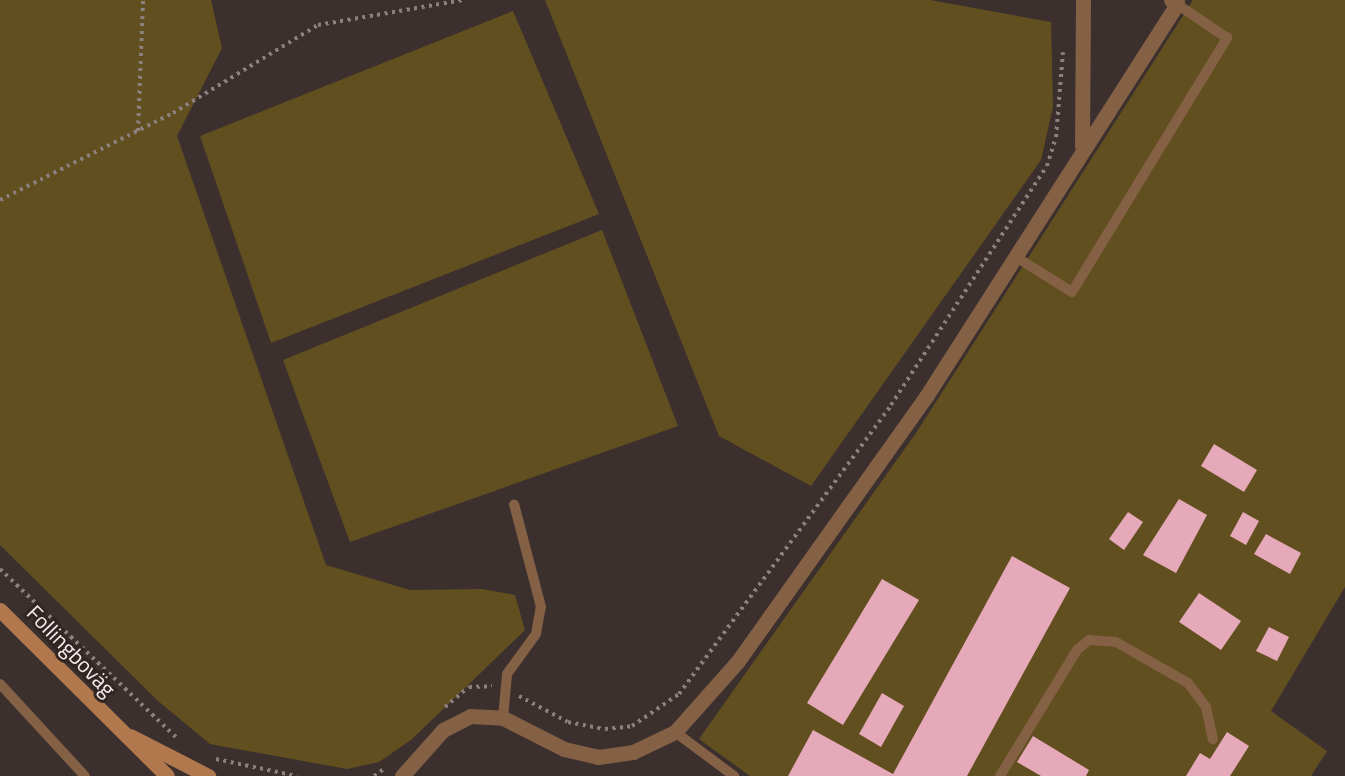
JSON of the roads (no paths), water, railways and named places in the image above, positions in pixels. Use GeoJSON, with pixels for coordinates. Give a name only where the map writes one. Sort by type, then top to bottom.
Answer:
{"type":"FeatureCollection","features":[{"type":"Feature","properties":{"kind":"main road","name":"Follingboväg"},"geometry":{"type":"LineString","coordinates":[[0,610],[110,724],[167,776]]}},
{"type":"Feature","properties":{"kind":"main road","name":"Follingboväg"},"geometry":{"type":"LineString","coordinates":[[110,724],[208,776]]}},
{"type":"Feature","properties":{"kind":"street"},"geometry":{"type":"LineString","coordinates":[[1082,146],[1083,0]]}},
{"type":"Feature","properties":{"kind":"street"},"geometry":{"type":"LineString","coordinates":[[402,776],[443,730],[470,716],[503,718],[564,749],[598,757],[633,752],[675,732],[738,662],[851,506],[1016,257],[1082,146],[1176,1]]}},
{"type":"Feature","properties":{"kind":"lane"},"geometry":{"type":"LineString","coordinates":[[1016,257],[1072,292],[1227,38],[1176,1]]}},
{"type":"Feature","properties":{"kind":"lane"},"geometry":{"type":"LineString","coordinates":[[503,718],[507,674],[536,634],[541,607],[514,504]]}},
{"type":"Feature","properties":{"kind":"lane"},"geometry":{"type":"LineString","coordinates":[[1000,776],[1077,650],[1089,640],[1116,642],[1188,683],[1206,707],[1213,739]]}},
{"type":"Feature","properties":{"kind":"lane"},"geometry":{"type":"LineString","coordinates":[[0,684],[85,776]]}},
{"type":"Feature","properties":{"kind":"lane"},"geometry":{"type":"LineString","coordinates":[[675,732],[734,776]]}}]}
